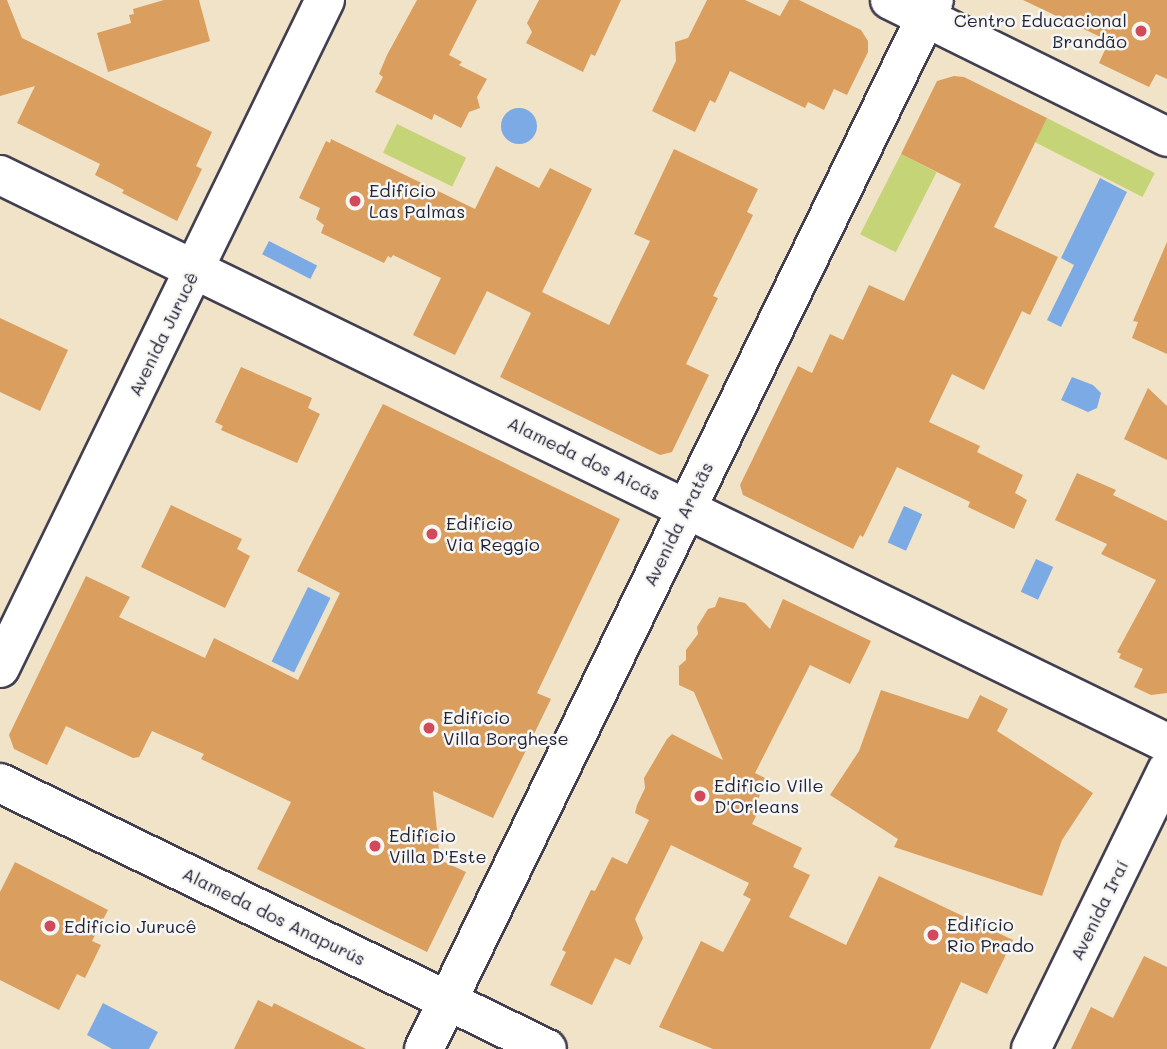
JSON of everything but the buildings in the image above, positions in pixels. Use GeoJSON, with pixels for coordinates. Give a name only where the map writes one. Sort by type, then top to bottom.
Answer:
{"type":"FeatureCollection","features":[{"type":"Feature","properties":{"kind":"street","name":"Avenida Jurucê"},"geometry":{"type":"LineString","coordinates":[[0,668],[325,0]]}},
{"type":"Feature","properties":{"kind":"street"},"geometry":{"type":"LineString","coordinates":[[890,0],[930,9],[1167,137]]}},
{"type":"Feature","properties":{"kind":"street","name":"Avenida Aratãs"},"geometry":{"type":"LineString","coordinates":[[424,1049],[930,9]]}},
{"type":"Feature","properties":{"kind":"street","name":"Alameda dos Aicás"},"geometry":{"type":"LineString","coordinates":[[0,174],[1167,743]]}},
{"type":"Feature","properties":{"kind":"street","name":"Avenida Iraí"},"geometry":{"type":"LineString","coordinates":[[1031,1049],[1167,771]]}},
{"type":"Feature","properties":{"kind":"street","name":"Alameda dos Anapurús"},"geometry":{"type":"LineString","coordinates":[[0,783],[547,1049]]}},
{"type":"Feature","properties":{"kind":"green space"},"geometry":{"type":"Polygon","coordinates":[[[1047,118],[1155,173],[1143,197],[1035,142],[1047,118]]]}},
{"type":"Feature","properties":{"kind":"green space"},"geometry":{"type":"Polygon","coordinates":[[[397,124],[466,158],[452,187],[383,153],[397,124]]]}},
{"type":"Feature","properties":{"kind":"green space"},"geometry":{"type":"Polygon","coordinates":[[[901,154],[937,172],[896,252],[860,234],[901,154]]]}},
{"type":"Feature","properties":{"kind":"water"},"geometry":{"type":"Polygon","coordinates":[[[519,108],[532,113],[537,126],[532,139],[519,144],[506,139],[501,126],[506,113],[519,108]]]}},
{"type":"Feature","properties":{"kind":"water"},"geometry":{"type":"Polygon","coordinates":[[[1100,178],[1127,192],[1061,327],[1047,320],[1074,265],[1061,258],[1100,178]]]}},
{"type":"Feature","properties":{"kind":"water"},"geometry":{"type":"Polygon","coordinates":[[[269,241],[317,266],[310,279],[262,254],[269,241]]]}},
{"type":"Feature","properties":{"kind":"water"},"geometry":{"type":"Polygon","coordinates":[[[1072,377],[1093,385],[1101,393],[1097,408],[1088,412],[1061,400],[1072,377]]]}},
{"type":"Feature","properties":{"kind":"water"},"geometry":{"type":"Polygon","coordinates":[[[904,506],[922,514],[906,551],[888,543],[904,506]]]}},
{"type":"Feature","properties":{"kind":"water"},"geometry":{"type":"Polygon","coordinates":[[[1036,559],[1053,567],[1038,600],[1021,592],[1036,559]]]}},
{"type":"Feature","properties":{"kind":"water"},"geometry":{"type":"Polygon","coordinates":[[[308,587],[330,598],[294,673],[272,662],[308,587]]]}},
{"type":"Feature","properties":{"kind":"water"},"geometry":{"type":"Polygon","coordinates":[[[103,1003],[158,1032],[149,1049],[112,1049],[87,1035],[103,1003]]]}},
{"type":"Feature","properties":{"kind":"place","name":"Centro Educacional Brandão"},"geometry":{"type":"Point","coordinates":[1141,31]}},
{"type":"Feature","properties":{"kind":"place","name":"Edifício Las Palmas"},"geometry":{"type":"Point","coordinates":[355,201]}},
{"type":"Feature","properties":{"kind":"place","name":"Edifício Via Reggio"},"geometry":{"type":"Point","coordinates":[432,534]}},
{"type":"Feature","properties":{"kind":"place","name":"Edifício Villa Borghese"},"geometry":{"type":"Point","coordinates":[429,728]}},
{"type":"Feature","properties":{"kind":"place","name":"Edificio Ville D'Orleans"},"geometry":{"type":"Point","coordinates":[700,796]}},
{"type":"Feature","properties":{"kind":"place","name":"Edifício Villa D'Este"},"geometry":{"type":"Point","coordinates":[375,846]}},
{"type":"Feature","properties":{"kind":"place","name":"Edifício Jurucê"},"geometry":{"type":"Point","coordinates":[50,926]}},
{"type":"Feature","properties":{"kind":"place","name":"Edifício Rio Prado"},"geometry":{"type":"Point","coordinates":[933,935]}}]}
